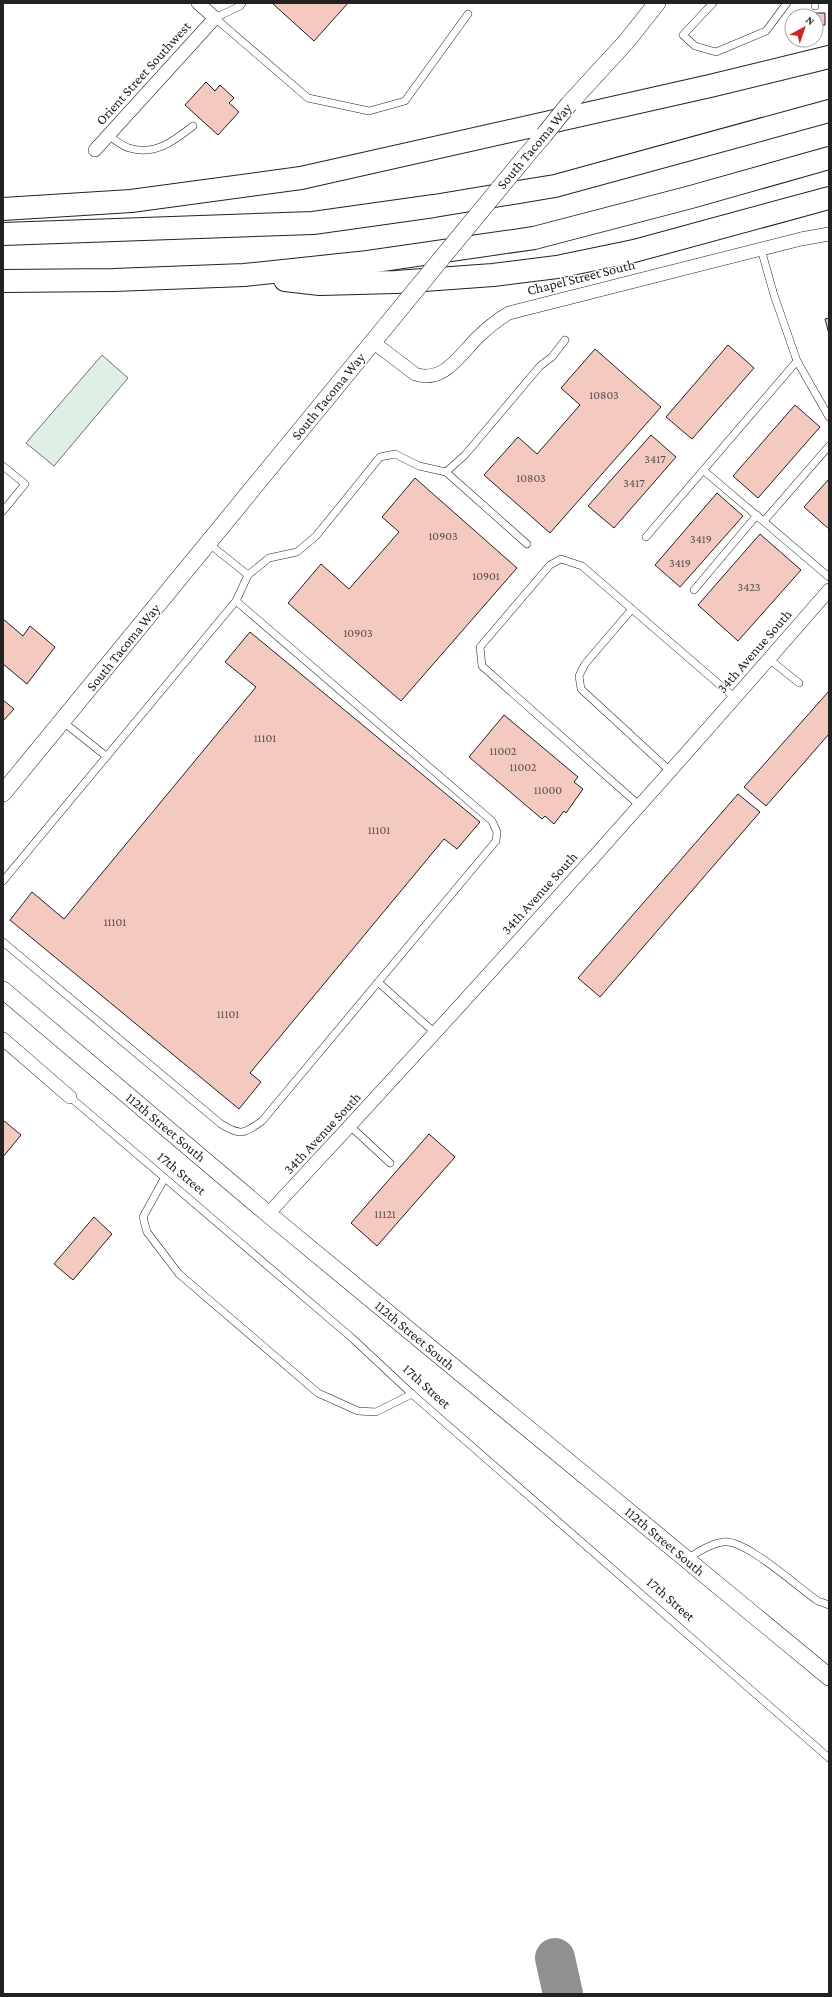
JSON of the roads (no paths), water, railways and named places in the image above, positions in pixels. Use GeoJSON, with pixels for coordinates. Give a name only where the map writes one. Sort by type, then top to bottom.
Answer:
{"type":"FeatureCollection","features":[{"type":"Feature","properties":{"kind":"highway"},"geometry":{"type":"LineString","coordinates":[[710,86],[829,51]]}},
{"type":"Feature","properties":{"kind":"highway"},"geometry":{"type":"LineString","coordinates":[[3,208],[131,202],[300,178],[710,86],[829,57]]}},
{"type":"Feature","properties":{"kind":"highway"},"geometry":{"type":"LineString","coordinates":[[3,234],[313,223],[434,206],[555,186],[829,111]]}},
{"type":"Feature","properties":{"kind":"highway"},"geometry":{"type":"LineString","coordinates":[[3,281],[114,280],[244,275],[368,262],[534,238],[691,197],[829,158]]}},
{"type":"Feature","properties":{"kind":"highway"},"geometry":{"type":"LineString","coordinates":[[244,275],[320,284],[396,282],[532,271],[610,257],[829,198]]}},
{"type":"Feature","properties":{"kind":"street"},"geometry":{"type":"LineString","coordinates":[[198,3],[215,18]]}},
{"type":"Feature","properties":{"kind":"street","name":"South Tacoma Way"},"geometry":{"type":"LineString","coordinates":[[3,793],[569,104],[626,42],[657,3]]}},
{"type":"Feature","properties":{"kind":"street","name":"Orient Street Southwest"},"geometry":{"type":"LineString","coordinates":[[95,150],[215,18]]}},
{"type":"Feature","properties":{"kind":"street","name":"Chapel Street South"},"geometry":{"type":"LineString","coordinates":[[373,342],[415,374],[422,377],[432,377],[445,371],[488,327],[509,313],[801,239],[829,234]]}},
{"type":"Feature","properties":{"kind":"street","name":"34th Avenue South"},"geometry":{"type":"LineString","coordinates":[[268,1214],[435,1033],[735,698],[829,590]]}},
{"type":"Feature","properties":{"kind":"street","name":"112th Street South"},"geometry":{"type":"LineString","coordinates":[[3,990],[268,1214],[829,1677]]}},
{"type":"Feature","properties":{"kind":"street","name":"17th Street"},"geometry":{"type":"LineString","coordinates":[[3,1039],[70,1097]]}},
{"type":"Feature","properties":{"kind":"lane"},"geometry":{"type":"LineString","coordinates":[[242,3],[240,6],[215,18],[308,98],[369,111],[405,101],[468,14]]}},
{"type":"Feature","properties":{"kind":"lane"},"geometry":{"type":"LineString","coordinates":[[713,3],[684,35],[695,46],[716,52],[766,31],[787,3]]}},
{"type":"Feature","properties":{"kind":"lane"},"geometry":{"type":"LineString","coordinates":[[108,135],[128,148],[148,150],[160,148],[174,141],[193,126]]}},
{"type":"Feature","properties":{"kind":"lane"},"geometry":{"type":"LineString","coordinates":[[762,249],[774,295],[796,361],[829,417]]}},
{"type":"Feature","properties":{"kind":"lane"},"geometry":{"type":"LineString","coordinates":[[446,472],[465,454],[540,366],[552,357],[565,340]]}},
{"type":"Feature","properties":{"kind":"lane"},"geometry":{"type":"LineString","coordinates":[[646,537],[796,361]]}},
{"type":"Feature","properties":{"kind":"lane"},"geometry":{"type":"LineString","coordinates":[[764,521],[829,446]]}},
{"type":"Feature","properties":{"kind":"lane"},"geometry":{"type":"LineString","coordinates":[[3,881],[236,601],[248,575],[269,558],[297,552],[316,536],[380,457],[395,454],[419,466],[446,472],[527,544]]}},
{"type":"Feature","properties":{"kind":"lane"},"geometry":{"type":"LineString","coordinates":[[3,466],[25,484],[3,511]]}},
{"type":"Feature","properties":{"kind":"lane"},"geometry":{"type":"LineString","coordinates":[[703,470],[829,577]]}},
{"type":"Feature","properties":{"kind":"lane"},"geometry":{"type":"LineString","coordinates":[[694,590],[757,515]]}},
{"type":"Feature","properties":{"kind":"lane"},"geometry":{"type":"LineString","coordinates":[[208,543],[248,575]]}},
{"type":"Feature","properties":{"kind":"lane"},"geometry":{"type":"LineString","coordinates":[[639,805],[482,666],[480,647],[550,565],[561,559],[582,566],[735,698]]}},
{"type":"Feature","properties":{"kind":"lane"},"geometry":{"type":"LineString","coordinates":[[3,942],[221,1124],[235,1133],[247,1132],[262,1121],[496,841],[497,832],[492,821],[236,601]]}},
{"type":"Feature","properties":{"kind":"lane"},"geometry":{"type":"LineString","coordinates":[[632,609],[585,664],[579,676],[581,689],[670,771]]}},
{"type":"Feature","properties":{"kind":"lane"},"geometry":{"type":"LineString","coordinates":[[769,659],[799,683]]}},
{"type":"Feature","properties":{"kind":"lane"},"geometry":{"type":"LineString","coordinates":[[62,721],[106,756]]}},
{"type":"Feature","properties":{"kind":"lane"},"geometry":{"type":"LineString","coordinates":[[378,982],[435,1033]]}},
{"type":"Feature","properties":{"kind":"lane","name":"17th Street"},"geometry":{"type":"LineString","coordinates":[[70,1097],[164,1179],[352,1338],[412,1394],[829,1758]]}},
{"type":"Feature","properties":{"kind":"lane"},"geometry":{"type":"LineString","coordinates":[[350,1126],[390,1163]]}},
{"type":"Feature","properties":{"kind":"lane"},"geometry":{"type":"LineString","coordinates":[[164,1179],[143,1217],[147,1232],[179,1274],[318,1393],[358,1411],[376,1412],[412,1394]]}},
{"type":"Feature","properties":{"kind":"lane"},"geometry":{"type":"LineString","coordinates":[[686,1559],[706,1548],[723,1542],[736,1543],[752,1550],[818,1601],[829,1605]]}}]}
